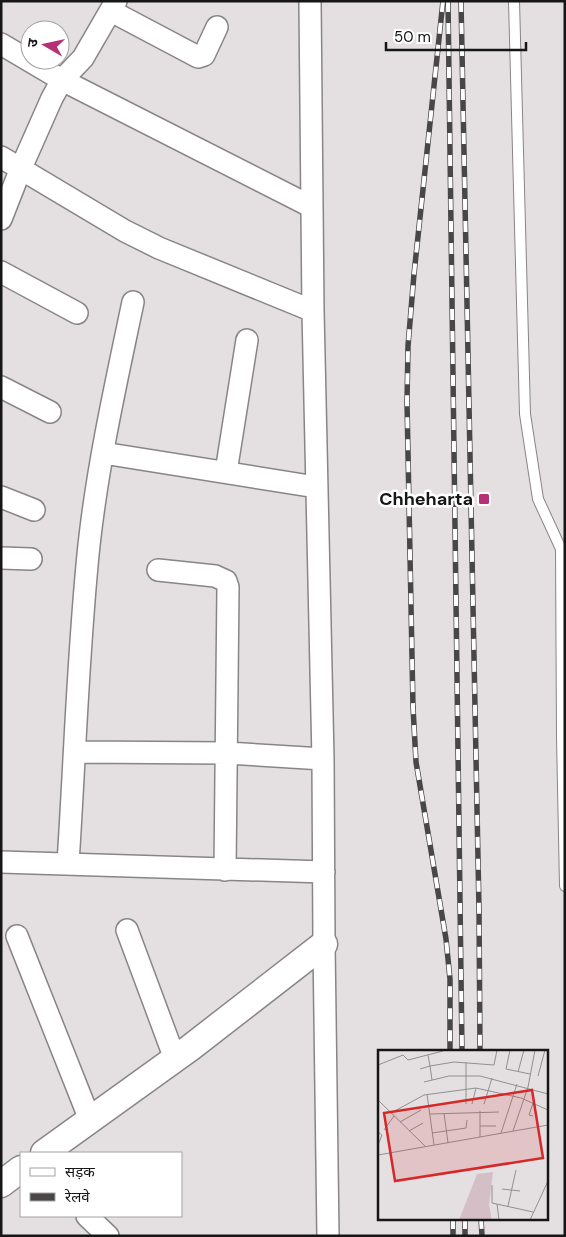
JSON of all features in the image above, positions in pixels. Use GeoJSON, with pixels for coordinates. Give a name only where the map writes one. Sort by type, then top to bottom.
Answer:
{"type":"FeatureCollection","features":[{"type":"Feature","properties":{"kind":"street"},"geometry":{"type":"LineString","coordinates":[[310,1],[316,487],[323,759],[328,1236]]}},
{"type":"Feature","properties":{"kind":"street"},"geometry":{"type":"LineString","coordinates":[[1,219],[52,98],[62,80],[83,58],[114,4],[198,57],[204,55],[217,27]]}},
{"type":"Feature","properties":{"kind":"street"},"geometry":{"type":"LineString","coordinates":[[1,44],[62,80],[312,207]]}},
{"type":"Feature","properties":{"kind":"street"},"geometry":{"type":"LineString","coordinates":[[1,156],[125,231],[159,248],[313,311]]}},
{"type":"Feature","properties":{"kind":"street"},"geometry":{"type":"LineString","coordinates":[[1,272],[77,313]]}},
{"type":"Feature","properties":{"kind":"street"},"geometry":{"type":"LineString","coordinates":[[68,863],[89,544],[102,453],[133,302]]}},
{"type":"Feature","properties":{"kind":"street"},"geometry":{"type":"LineString","coordinates":[[226,472],[247,340]]}},
{"type":"Feature","properties":{"kind":"street"},"geometry":{"type":"LineString","coordinates":[[1,387],[50,412]]}},
{"type":"Feature","properties":{"kind":"street"},"geometry":{"type":"LineString","coordinates":[[102,453],[316,487]]}},
{"type":"Feature","properties":{"kind":"street"},"geometry":{"type":"LineString","coordinates":[[1,497],[34,510]]}},
{"type":"Feature","properties":{"kind":"street"},"geometry":{"type":"LineString","coordinates":[[1,558],[31,559]]}},
{"type":"Feature","properties":{"kind":"street"},"geometry":{"type":"LineString","coordinates":[[158,570],[215,576],[226,581],[228,587],[225,870]]}},
{"type":"Feature","properties":{"kind":"street"},"geometry":{"type":"LineString","coordinates":[[76,752],[227,753],[323,759]]}},
{"type":"Feature","properties":{"kind":"street"},"geometry":{"type":"LineString","coordinates":[[1,862],[324,872]]}},
{"type":"Feature","properties":{"kind":"street"},"geometry":{"type":"LineString","coordinates":[[127,930],[175,1059]]}},
{"type":"Feature","properties":{"kind":"street"},"geometry":{"type":"LineString","coordinates":[[17,936],[90,1120]]}},
{"type":"Feature","properties":{"kind":"street"},"geometry":{"type":"LineString","coordinates":[[45,1152],[175,1059],[324,944]]}},
{"type":"Feature","properties":{"kind":"street"},"geometry":{"type":"LineString","coordinates":[[88,1217],[108,1236]]}},
{"type":"Feature","properties":{"kind":"lane"},"geometry":{"type":"LineString","coordinates":[[514,1],[525,414],[538,499],[563,551],[562,736],[565,886]]}},
{"type":"Feature","properties":{"kind":"railway"},"geometry":{"type":"LineString","coordinates":[[443,1],[414,274],[408,346],[407,402],[413,707],[416,762],[446,939],[450,979],[450,1050]]}},
{"type":"Feature","properties":{"kind":"railway"},"geometry":{"type":"LineString","coordinates":[[448,1],[462,1050]]}},
{"type":"Feature","properties":{"kind":"railway"},"geometry":{"type":"LineString","coordinates":[[461,1],[479,909],[480,1050]]}},
{"type":"Feature","properties":{"kind":"railway"},"geometry":{"type":"LineString","coordinates":[[453,1220],[453,1236]]}},
{"type":"Feature","properties":{"kind":"railway"},"geometry":{"type":"LineString","coordinates":[[465,1220],[465,1236]]}},
{"type":"Feature","properties":{"kind":"railway"},"geometry":{"type":"LineString","coordinates":[[481,1220],[482,1236]]}},
{"type":"Feature","properties":{"kind":"place","name":"Chheharta"},"geometry":{"type":"Point","coordinates":[484,499]}}]}
